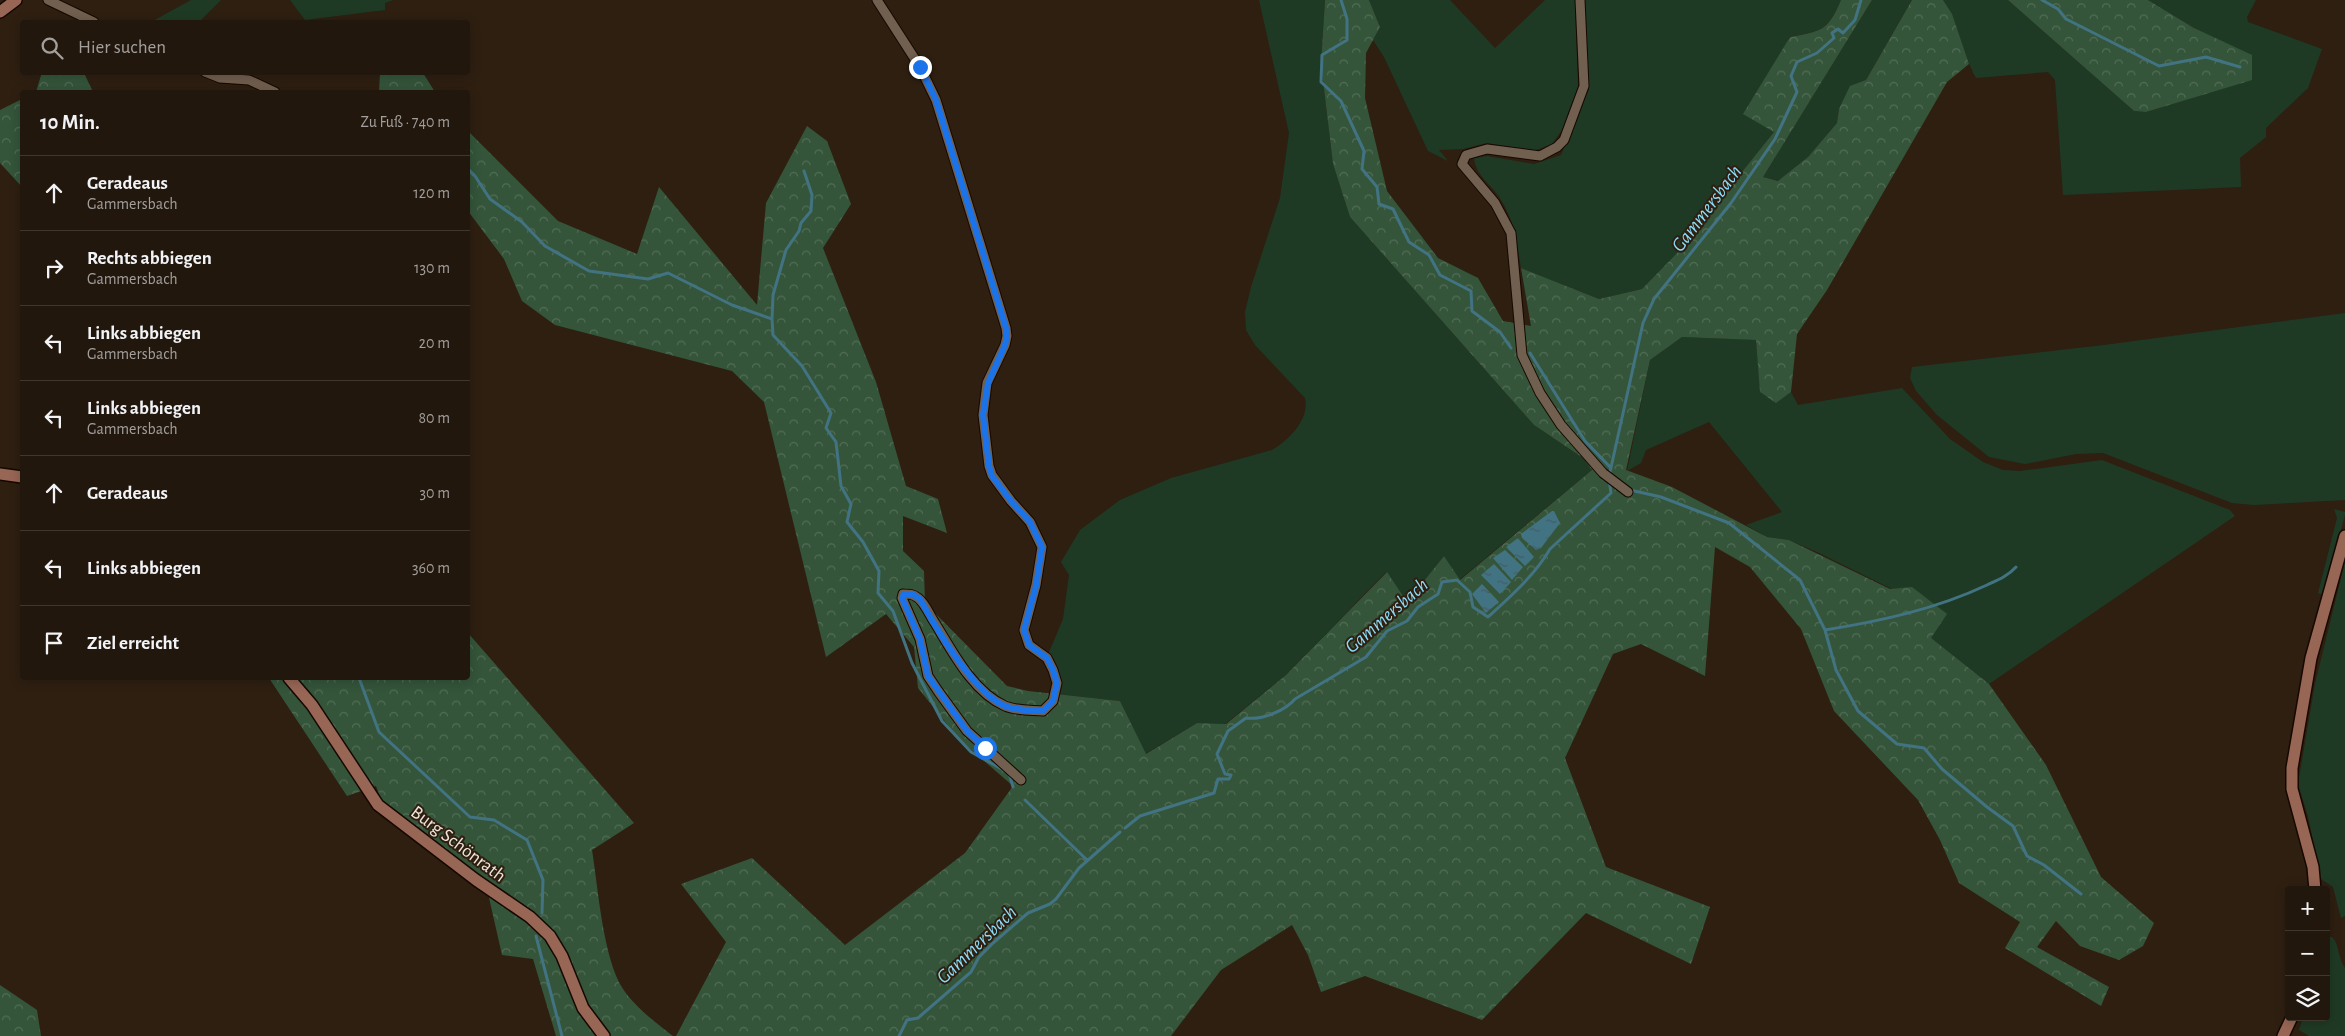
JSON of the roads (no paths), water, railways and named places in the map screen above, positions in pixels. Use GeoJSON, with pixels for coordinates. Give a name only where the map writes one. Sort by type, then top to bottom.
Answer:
{"type":"FeatureCollection","features":[{"type":"Feature","properties":{"kind":"street"},"geometry":{"type":"LineString","coordinates":[[0,12],[16,0]]}},
{"type":"Feature","properties":{"kind":"street"},"geometry":{"type":"LineString","coordinates":[[48,0],[90,20]]}},
{"type":"Feature","properties":{"kind":"street"},"geometry":{"type":"LineString","coordinates":[[877,0],[924,74],[936,100],[1006,328],[1005,345],[988,383],[984,401],[989,466],[999,486],[1030,522],[1042,547],[1036,586],[1024,630],[1029,645],[1047,658],[1053,670],[1057,683],[1053,701],[1043,711],[1021,710],[1004,705],[987,694],[955,654],[920,599],[912,594],[904,594],[902,598],[920,639],[928,676],[967,731],[1021,780]]}},
{"type":"Feature","properties":{"kind":"street"},"geometry":{"type":"LineString","coordinates":[[1580,0],[1584,86],[1564,140],[1557,147],[1540,156],[1487,150],[1466,155],[1462,164],[1496,203],[1510,233],[1515,267],[1517,320],[1522,355],[1540,393],[1561,425],[1603,473],[1628,492]]}},
{"type":"Feature","properties":{"kind":"street"},"geometry":{"type":"LineString","coordinates":[[212,75],[220,78],[249,80],[271,90]]}},
{"type":"Feature","properties":{"kind":"street"},"geometry":{"type":"LineString","coordinates":[[0,474],[20,477]]}},
{"type":"Feature","properties":{"kind":"street"},"geometry":{"type":"LineString","coordinates":[[2315,886],[2313,867],[2292,789],[2292,768],[2311,658],[2345,536]]}},
{"type":"Feature","properties":{"kind":"street","name":"Burg Schönrath"},"geometry":{"type":"LineString","coordinates":[[291,680],[312,705],[378,805],[476,880],[530,917],[550,936],[562,956],[583,1008],[604,1036]]}},
{"type":"Feature","properties":{"kind":"street"},"geometry":{"type":"LineString","coordinates":[[2283,1036],[2290,1021]]}},
{"type":"Feature","properties":{"kind":"water"},"geometry":{"type":"Polygon","coordinates":[[[1554,511],[1560,523],[1541,548],[1536,550],[1522,538],[1521,534],[1554,511]]]}},
{"type":"Feature","properties":{"kind":"water"},"geometry":{"type":"Polygon","coordinates":[[[1518,538],[1534,557],[1525,566],[1506,547],[1518,538]]]}},
{"type":"Feature","properties":{"kind":"water"},"geometry":{"type":"Polygon","coordinates":[[[1505,550],[1523,567],[1512,580],[1493,558],[1505,550]]]}},
{"type":"Feature","properties":{"kind":"water"},"geometry":{"type":"Polygon","coordinates":[[[1494,564],[1511,582],[1500,594],[1481,575],[1494,564]]]}},
{"type":"Feature","properties":{"kind":"water"},"geometry":{"type":"Polygon","coordinates":[[[1482,584],[1499,602],[1486,613],[1472,594],[1482,584]]]}},
{"type":"Feature","properties":{"kind":"waterway"},"geometry":{"type":"LineString","coordinates":[[1341,0],[1347,19],[1347,40],[1322,55],[1321,82],[1341,101],[1364,151],[1362,169],[1377,187],[1379,204],[1393,209],[1409,242],[1429,255],[1440,275],[1471,291],[1472,311],[1500,332],[1511,348]]}},
{"type":"Feature","properties":{"kind":"waterway","name":"Gammersbach"},"geometry":{"type":"LineString","coordinates":[[1610,472],[1643,323],[1654,299],[1731,203],[1775,139],[1797,92],[1791,76],[1797,62],[1817,53],[1834,38],[1832,33],[1838,29],[1843,33],[1855,20],[1861,0]]}},
{"type":"Feature","properties":{"kind":"waterway"},"geometry":{"type":"LineString","coordinates":[[2042,0],[2058,9],[2066,19],[2159,66],[2206,57],[2240,67]]}},
{"type":"Feature","properties":{"kind":"waterway"},"geometry":{"type":"LineString","coordinates":[[470,171],[490,199],[522,222],[545,246],[589,271],[648,279],[668,273],[732,305],[772,319],[773,335],[802,366],[831,413],[826,428],[836,442],[841,486],[851,504],[847,522],[863,542],[879,571],[878,593],[893,611],[912,663],[942,721],[971,752],[1009,773],[1013,787]]}},
{"type":"Feature","properties":{"kind":"waterway"},"geometry":{"type":"LineString","coordinates":[[772,319],[773,295],[786,250],[799,231],[801,223],[811,211],[812,195],[804,171]]}},
{"type":"Feature","properties":{"kind":"waterway"},"geometry":{"type":"LineString","coordinates":[[1530,353],[1585,441],[1611,468]]}},
{"type":"Feature","properties":{"kind":"waterway","name":"Gammersbach"},"geometry":{"type":"LineString","coordinates":[[1125,828],[1140,816],[1214,793],[1218,779],[1229,779],[1231,775],[1225,774],[1217,754],[1228,731],[1246,718],[1259,718],[1279,711],[1295,699],[1366,657],[1387,631],[1407,621],[1418,607],[1438,594],[1442,582],[1457,580],[1470,592],[1473,607],[1488,617],[1530,577],[1550,549],[1611,493],[1609,479]]}},
{"type":"Feature","properties":{"kind":"waterway"},"geometry":{"type":"LineString","coordinates":[[1630,490],[1661,497],[1729,523],[1800,580],[1825,630],[1836,670],[1858,711],[1897,744],[1924,748],[1942,769],[2013,826],[2027,856],[2044,865],[2081,894]]}},
{"type":"Feature","properties":{"kind":"waterway"},"geometry":{"type":"LineString","coordinates":[[1825,630],[1867,623],[1948,601],[1999,579],[2016,567]]}},
{"type":"Feature","properties":{"kind":"waterway"},"geometry":{"type":"LineString","coordinates":[[360,680],[379,732],[470,817],[494,820],[527,840],[543,880],[542,913]]}},
{"type":"Feature","properties":{"kind":"waterway"},"geometry":{"type":"LineString","coordinates":[[1025,800],[1087,860]]}},
{"type":"Feature","properties":{"kind":"waterway","name":"Gammersbach"},"geometry":{"type":"LineString","coordinates":[[899,1036],[907,1020],[918,1018],[971,972],[979,957],[1028,913],[1050,904],[1056,899],[1079,868],[1120,832]]}},
{"type":"Feature","properties":{"kind":"waterway"},"geometry":{"type":"LineString","coordinates":[[536,936],[562,1036]]}}]}
